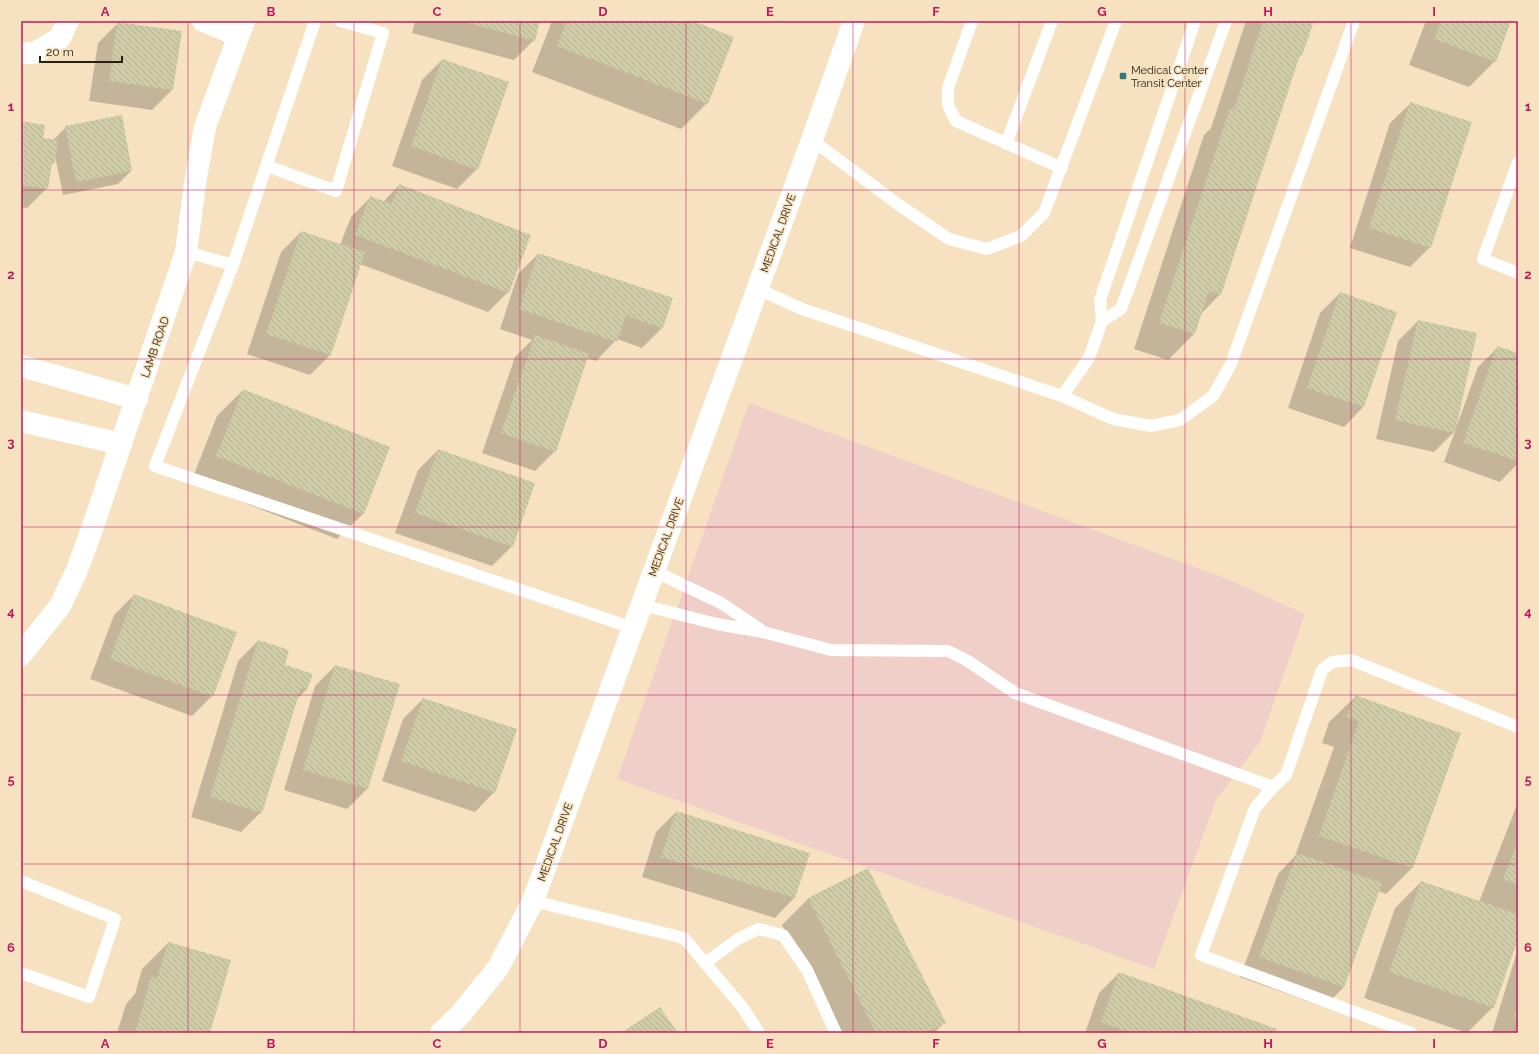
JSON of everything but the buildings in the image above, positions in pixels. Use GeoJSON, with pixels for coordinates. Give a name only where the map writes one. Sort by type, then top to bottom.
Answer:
{"type":"FeatureCollection","features":[{"type":"Feature","properties":{"kind":"street"},"geometry":{"type":"LineString","coordinates":[[21,53],[35,53],[60,38],[68,21]]}},
{"type":"Feature","properties":{"kind":"street"},"geometry":{"type":"LineString","coordinates":[[202,21],[241,28]]}},
{"type":"Feature","properties":{"kind":"street","name":"MEDICAL DRIVE"},"geometry":{"type":"LineString","coordinates":[[441,1033],[460,1015],[498,968],[533,901],[758,289],[854,21]]}},
{"type":"Feature","properties":{"kind":"street","name":"LAMB ROAD"},"geometry":{"type":"LineString","coordinates":[[21,655],[60,606],[77,570],[137,399],[186,252],[196,177],[205,128],[241,28]]}},
{"type":"Feature","properties":{"kind":"street"},"geometry":{"type":"LineString","coordinates":[[21,366],[137,399]]}},
{"type":"Feature","properties":{"kind":"street"},"geometry":{"type":"LineString","coordinates":[[21,421],[121,444]]}},
{"type":"Feature","properties":{"kind":"lane"},"geometry":{"type":"LineString","coordinates":[[315,21],[233,265],[155,466],[633,628]]}},
{"type":"Feature","properties":{"kind":"lane"},"geometry":{"type":"LineString","coordinates":[[267,166],[336,191],[383,33],[340,21]]}},
{"type":"Feature","properties":{"kind":"lane"},"geometry":{"type":"LineString","coordinates":[[972,21],[948,88],[948,106],[956,121],[1062,168]]}},
{"type":"Feature","properties":{"kind":"lane"},"geometry":{"type":"LineString","coordinates":[[1006,144],[1052,21]]}},
{"type":"Feature","properties":{"kind":"lane"},"geometry":{"type":"LineString","coordinates":[[812,140],[899,205],[949,239],[986,249],[1021,236],[1044,213],[1116,21]]}},
{"type":"Feature","properties":{"kind":"lane"},"geometry":{"type":"LineString","coordinates":[[1062,396],[1089,358],[1102,321],[1100,300],[1195,21]]}},
{"type":"Feature","properties":{"kind":"lane"},"geometry":{"type":"LineString","coordinates":[[1102,321],[1121,309],[1226,21]]}},
{"type":"Feature","properties":{"kind":"lane"},"geometry":{"type":"LineString","coordinates":[[758,289],[802,309],[1062,396],[1113,419],[1151,426],[1180,420],[1213,396],[1231,364],[1354,21]]}},
{"type":"Feature","properties":{"kind":"lane"},"geometry":{"type":"LineString","coordinates":[[1518,162],[1482,260],[1518,273]]}},
{"type":"Feature","properties":{"kind":"lane"},"geometry":{"type":"LineString","coordinates":[[186,252],[233,265]]}},
{"type":"Feature","properties":{"kind":"lane"},"geometry":{"type":"LineString","coordinates":[[654,571],[722,603],[763,632]]}},
{"type":"Feature","properties":{"kind":"lane"},"geometry":{"type":"LineString","coordinates":[[642,605],[717,624],[763,632],[831,650],[948,651],[968,661],[1015,693],[1273,787]]}},
{"type":"Feature","properties":{"kind":"lane"},"geometry":{"type":"LineString","coordinates":[[1411,1033],[1201,955],[1254,808],[1286,775],[1322,670],[1332,662],[1351,660],[1518,727]]}},
{"type":"Feature","properties":{"kind":"lane"},"geometry":{"type":"LineString","coordinates":[[21,881],[115,919],[89,997],[21,973]]}},
{"type":"Feature","properties":{"kind":"lane"},"geometry":{"type":"LineString","coordinates":[[533,901],[684,938],[743,1008],[759,1033]]}},
{"type":"Feature","properties":{"kind":"lane"},"geometry":{"type":"LineString","coordinates":[[705,963],[738,939],[758,929],[783,935],[807,970],[836,1033]]}},
{"type":"Feature","properties":{"kind":"shaded area"},"geometry":{"type":"Polygon","coordinates":[[[749,403],[1227,579],[1305,614],[1260,742],[1216,800],[1154,969],[617,779],[749,403]]]}},
{"type":"Feature","properties":{"kind":"place","name":"Medical Center Transit Center"},"geometry":{"type":"Point","coordinates":[1123,76]}}]}
